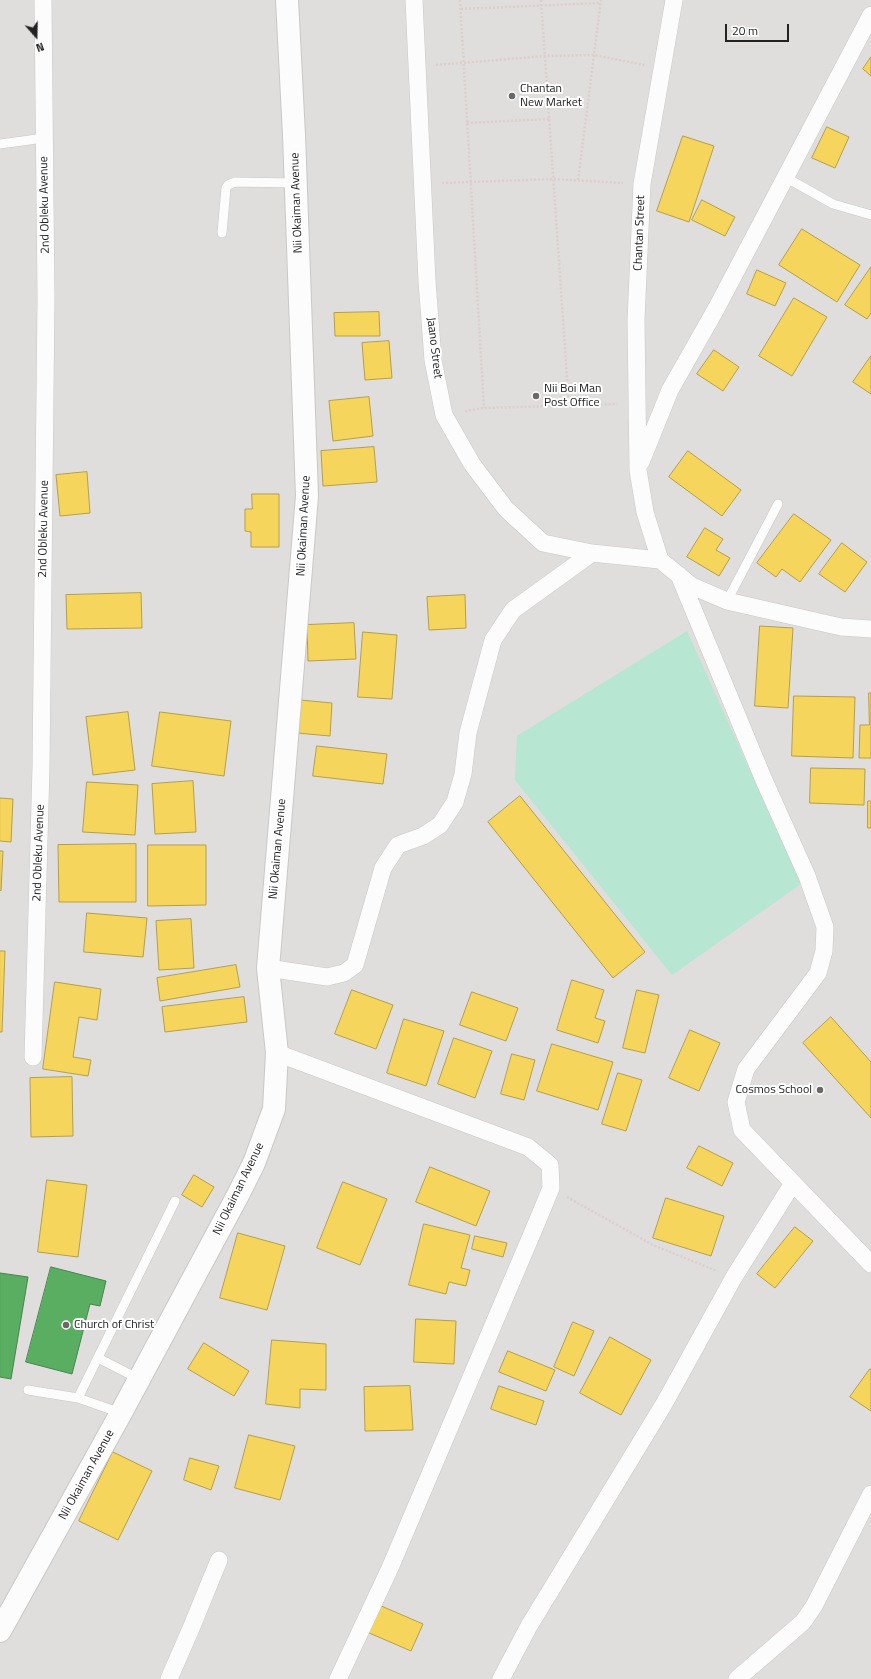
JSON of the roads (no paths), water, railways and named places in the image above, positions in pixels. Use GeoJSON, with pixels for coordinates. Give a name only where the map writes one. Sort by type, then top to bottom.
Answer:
{"type":"FeatureCollection","features":[{"type":"Feature","properties":{"kind":"street","name":"2nd Obleku Avenue"},"geometry":{"type":"LineString","coordinates":[[33,1057],[41,767],[46,299],[43,0]]}},
{"type":"Feature","properties":{"kind":"street","name":"Nii Okaiman Avenue"},"geometry":{"type":"LineString","coordinates":[[0,1631],[121,1414],[254,1163],[274,1109],[277,1053],[268,968],[307,496],[296,183],[287,0]]}},
{"type":"Feature","properties":{"kind":"street","name":"Jaano Street"},"geometry":{"type":"LineString","coordinates":[[414,0],[427,281],[433,360],[444,414],[472,464],[506,509],[543,543],[592,554],[660,560]]}},
{"type":"Feature","properties":{"kind":"street","name":"Chantan Street"},"geometry":{"type":"LineString","coordinates":[[660,560],[645,512],[638,470],[636,320],[642,184],[674,0]]}},
{"type":"Feature","properties":{"kind":"street"},"geometry":{"type":"LineString","coordinates":[[638,470],[670,390],[871,15]]}},
{"type":"Feature","properties":{"kind":"street"},"geometry":{"type":"LineString","coordinates":[[268,968],[327,977],[344,973],[355,965],[383,868],[398,845],[423,836],[440,825],[455,802],[463,774],[468,733],[493,640],[513,610],[592,554]]}},
{"type":"Feature","properties":{"kind":"street"},"geometry":{"type":"LineString","coordinates":[[660,560],[692,586],[727,601],[841,627],[871,629]]}},
{"type":"Feature","properties":{"kind":"street"},"geometry":{"type":"LineString","coordinates":[[679,575],[763,778],[807,876],[825,927],[824,951],[818,973],[746,1069],[736,1102],[742,1130],[871,1264]]}},
{"type":"Feature","properties":{"kind":"street"},"geometry":{"type":"LineString","coordinates":[[277,1053],[528,1147],[550,1165],[550,1188],[390,1568],[338,1679]]}},
{"type":"Feature","properties":{"kind":"street"},"geometry":{"type":"LineString","coordinates":[[501,1679],[529,1626],[664,1404],[734,1277],[793,1183]]}},
{"type":"Feature","properties":{"kind":"street"},"geometry":{"type":"LineString","coordinates":[[736,1679],[803,1622],[814,1606],[871,1494]]}},
{"type":"Feature","properties":{"kind":"street"},"geometry":{"type":"LineString","coordinates":[[169,1679],[219,1560]]}},
{"type":"Feature","properties":{"kind":"lane"},"geometry":{"type":"LineString","coordinates":[[0,144],[44,138]]}},
{"type":"Feature","properties":{"kind":"lane"},"geometry":{"type":"LineString","coordinates":[[785,177],[833,204],[871,215]]}},
{"type":"Feature","properties":{"kind":"lane"},"geometry":{"type":"LineString","coordinates":[[222,233],[226,188],[228,185],[235,182],[296,183]]}},
{"type":"Feature","properties":{"kind":"lane"},"geometry":{"type":"LineString","coordinates":[[727,601],[778,504]]}},
{"type":"Feature","properties":{"kind":"lane"},"geometry":{"type":"LineString","coordinates":[[78,1398],[175,1201]]}},
{"type":"Feature","properties":{"kind":"lane"},"geometry":{"type":"LineString","coordinates":[[98,1358],[139,1379]]}},
{"type":"Feature","properties":{"kind":"lane"},"geometry":{"type":"LineString","coordinates":[[28,1390],[78,1398],[121,1414]]}},
{"type":"Feature","properties":{"kind":"place","name":"Chantan New Market"},"geometry":{"type":"Point","coordinates":[512,96]}},
{"type":"Feature","properties":{"kind":"place","name":"Nii Boi Man Post Office"},"geometry":{"type":"Point","coordinates":[536,396]}},
{"type":"Feature","properties":{"kind":"place","name":"Cosmos School"},"geometry":{"type":"Point","coordinates":[820,1090]}},
{"type":"Feature","properties":{"kind":"place","name":"Church of Christ"},"geometry":{"type":"Point","coordinates":[66,1325]}}]}
